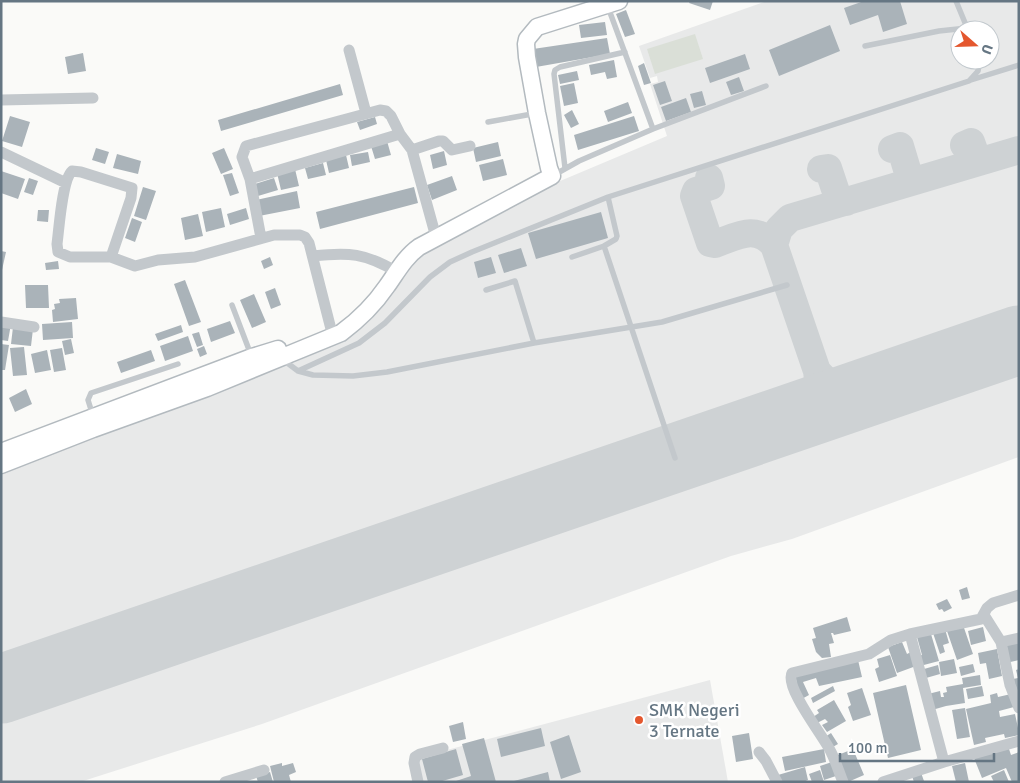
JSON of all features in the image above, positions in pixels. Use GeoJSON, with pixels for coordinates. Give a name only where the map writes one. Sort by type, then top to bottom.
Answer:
{"type":"FeatureCollection","features":[{"type":"Feature","properties":{"kind":"street"},"geometry":{"type":"LineString","coordinates":[[552,173],[532,114],[521,57],[519,40],[521,33],[533,23],[608,3]]}},
{"type":"Feature","properties":{"kind":"street"},"geometry":{"type":"LineString","coordinates":[[552,173],[534,95],[526,44],[527,39],[537,27],[608,3]]}},
{"type":"Feature","properties":{"kind":"street"},"geometry":{"type":"LineString","coordinates":[[349,50],[366,113]]}},
{"type":"Feature","properties":{"kind":"street"},"geometry":{"type":"LineString","coordinates":[[1,100],[93,98]]}},
{"type":"Feature","properties":{"kind":"street"},"geometry":{"type":"LineString","coordinates":[[261,238],[250,179],[242,157],[246,146],[366,113],[386,111],[412,150],[434,230]]}},
{"type":"Feature","properties":{"kind":"street"},"geometry":{"type":"LineString","coordinates":[[250,179],[400,134]]}},
{"type":"Feature","properties":{"kind":"street"},"geometry":{"type":"LineString","coordinates":[[412,150],[439,141],[443,141],[452,150],[470,146]]}},
{"type":"Feature","properties":{"kind":"street"},"geometry":{"type":"LineString","coordinates":[[1,152],[66,183]]}},
{"type":"Feature","properties":{"kind":"street"},"geometry":{"type":"LineString","coordinates":[[111,257],[132,198],[132,188],[82,172],[72,171],[66,183],[60,219],[58,252],[70,257],[111,257],[135,266],[158,260],[195,257],[261,238],[300,235],[305,237],[309,243],[331,332]]}},
{"type":"Feature","properties":{"kind":"street"},"geometry":{"type":"LineString","coordinates":[[1,452],[95,422],[279,354],[331,332],[366,300],[408,246],[434,230],[532,180],[552,173]]}},
{"type":"Feature","properties":{"kind":"street"},"geometry":{"type":"LineString","coordinates":[[392,269],[418,246],[552,173]]}},
{"type":"Feature","properties":{"kind":"street"},"geometry":{"type":"LineString","coordinates":[[312,256],[341,253],[355,254],[392,269]]}},
{"type":"Feature","properties":{"kind":"street"},"geometry":{"type":"LineString","coordinates":[[1,322],[34,327]]}},
{"type":"Feature","properties":{"kind":"street"},"geometry":{"type":"LineString","coordinates":[[1,465],[95,422]]}},
{"type":"Feature","properties":{"kind":"street"},"geometry":{"type":"LineString","coordinates":[[843,782],[832,754],[798,699],[790,676],[792,673],[869,654],[891,640],[910,634],[976,621],[984,615],[992,603],[1019,594]]}},
{"type":"Feature","properties":{"kind":"street"},"geometry":{"type":"LineString","coordinates":[[984,615],[1000,642],[1010,685],[1019,708]]}},
{"type":"Feature","properties":{"kind":"street"},"geometry":{"type":"LineString","coordinates":[[910,634],[944,762]]}},
{"type":"Feature","properties":{"kind":"street"},"geometry":{"type":"LineString","coordinates":[[1000,642],[1019,638]]}},
{"type":"Feature","properties":{"kind":"street"},"geometry":{"type":"LineString","coordinates":[[884,782],[944,762],[1019,741]]}},
{"type":"Feature","properties":{"kind":"street"},"geometry":{"type":"LineString","coordinates":[[418,782],[414,763],[415,757],[443,748]]}},
{"type":"Feature","properties":{"kind":"street"},"geometry":{"type":"LineString","coordinates":[[759,752],[766,760],[773,781]]}},
{"type":"Feature","properties":{"kind":"street"},"geometry":{"type":"LineString","coordinates":[[225,782],[264,770]]}},
{"type":"Feature","properties":{"kind":"lane"},"geometry":{"type":"LineString","coordinates":[[956,1],[964,20]]}},
{"type":"Feature","properties":{"kind":"lane"},"geometry":{"type":"LineString","coordinates":[[608,3],[653,129]]}},
{"type":"Feature","properties":{"kind":"lane"},"geometry":{"type":"LineString","coordinates":[[864,46],[950,30]]}},
{"type":"Feature","properties":{"kind":"lane"},"geometry":{"type":"LineString","coordinates":[[625,52],[560,67],[556,70],[554,74],[552,173],[653,129],[766,86]]}},
{"type":"Feature","properties":{"kind":"lane"},"geometry":{"type":"LineString","coordinates":[[298,371],[359,343],[385,323],[430,277],[450,262],[472,252],[608,197],[1019,65]]}},
{"type":"Feature","properties":{"kind":"lane"},"geometry":{"type":"LineString","coordinates":[[968,81],[978,70]]}},
{"type":"Feature","properties":{"kind":"lane"},"geometry":{"type":"LineString","coordinates":[[488,122],[532,114]]}},
{"type":"Feature","properties":{"kind":"lane"},"geometry":{"type":"LineString","coordinates":[[572,257],[604,246],[616,239],[617,236],[608,197]]}},
{"type":"Feature","properties":{"kind":"lane"},"geometry":{"type":"LineString","coordinates":[[604,246],[675,458]]}},
{"type":"Feature","properties":{"kind":"lane"},"geometry":{"type":"LineString","coordinates":[[486,290],[515,282],[534,343]]}},
{"type":"Feature","properties":{"kind":"lane"},"geometry":{"type":"LineString","coordinates":[[279,354],[298,371],[308,374],[330,376],[370,374],[534,343],[662,322],[787,285]]}},
{"type":"Feature","properties":{"kind":"lane"},"geometry":{"type":"LineString","coordinates":[[232,305],[254,363]]}},
{"type":"Feature","properties":{"kind":"lane"},"geometry":{"type":"LineString","coordinates":[[95,422],[88,400],[91,393],[178,364]]}},
{"type":"Feature","properties":{"kind":"shaded area"},"geometry":{"type":"Polygon","coordinates":[[[767,1],[1019,1],[1019,457],[792,539],[731,556],[262,724],[80,782],[1,782],[1,469],[278,366],[289,365],[333,345],[353,330],[420,253],[553,184],[667,136],[650,84],[658,82],[657,76],[650,78],[639,46],[767,1]]]}},
{"type":"Feature","properties":{"kind":"shaded area"},"geometry":{"type":"Polygon","coordinates":[[[695,34],[703,59],[655,74],[647,49],[695,34]]]}},
{"type":"Feature","properties":{"kind":"shaded area","name":"SMK Negeri 3 Ternate"},"geometry":{"type":"Polygon","coordinates":[[[710,680],[728,782],[417,782],[413,759],[710,680]]]}},
{"type":"Feature","properties":{"kind":"building"},"geometry":{"type":"Polygon","coordinates":[[[690,1],[713,1],[710,10],[689,3],[690,1]]]}},
{"type":"Feature","properties":{"kind":"building"},"geometry":{"type":"Polygon","coordinates":[[[864,1],[900,1],[907,24],[883,32],[878,15],[850,25],[844,8],[864,1]]]}},
{"type":"Feature","properties":{"kind":"building"},"geometry":{"type":"Polygon","coordinates":[[[626,10],[635,34],[625,37],[616,14],[626,10]]]}},
{"type":"Feature","properties":{"kind":"building"},"geometry":{"type":"Polygon","coordinates":[[[605,22],[607,35],[581,38],[579,25],[605,22]]]}},
{"type":"Feature","properties":{"kind":"building"},"geometry":{"type":"Polygon","coordinates":[[[830,25],[840,51],[779,76],[769,50],[830,25]]]}},
{"type":"Feature","properties":{"kind":"building"},"geometry":{"type":"Polygon","coordinates":[[[607,38],[610,54],[536,67],[533,49],[607,38]]]}},
{"type":"Feature","properties":{"kind":"building"},"geometry":{"type":"Polygon","coordinates":[[[83,53],[86,71],[68,74],[65,57],[83,53]]]}},
{"type":"Feature","properties":{"kind":"building"},"geometry":{"type":"Polygon","coordinates":[[[745,54],[750,69],[710,83],[705,68],[745,54]]]}},
{"type":"Feature","properties":{"kind":"building"},"geometry":{"type":"Polygon","coordinates":[[[614,60],[617,77],[607,79],[605,72],[591,75],[589,65],[614,60]]]}},
{"type":"Feature","properties":{"kind":"building"},"geometry":{"type":"Polygon","coordinates":[[[644,63],[651,83],[644,85],[638,66],[644,63]]]}},
{"type":"Feature","properties":{"kind":"building"},"geometry":{"type":"Polygon","coordinates":[[[577,71],[579,80],[560,84],[558,75],[577,71]]]}},
{"type":"Feature","properties":{"kind":"building"},"geometry":{"type":"Polygon","coordinates":[[[739,77],[744,91],[731,95],[726,82],[739,77]]]}},
{"type":"Feature","properties":{"kind":"building"},"geometry":{"type":"Polygon","coordinates":[[[665,81],[672,101],[660,105],[653,85],[665,81]]]}},
{"type":"Feature","properties":{"kind":"building"},"geometry":{"type":"Polygon","coordinates":[[[574,83],[578,103],[564,106],[560,86],[574,83]]]}},
{"type":"Feature","properties":{"kind":"building"},"geometry":{"type":"Polygon","coordinates":[[[340,84],[343,95],[221,131],[218,120],[340,84]]]}},
{"type":"Feature","properties":{"kind":"building"},"geometry":{"type":"Polygon","coordinates":[[[702,91],[706,105],[694,108],[690,94],[702,91]]]}},
{"type":"Feature","properties":{"kind":"building"},"geometry":{"type":"Polygon","coordinates":[[[686,98],[691,112],[666,121],[661,107],[686,98]]]}},
{"type":"Feature","properties":{"kind":"building"},"geometry":{"type":"Polygon","coordinates":[[[628,102],[632,113],[608,122],[604,111],[628,102]]]}},
{"type":"Feature","properties":{"kind":"building"},"geometry":{"type":"Polygon","coordinates":[[[572,110],[579,124],[571,128],[564,115],[572,110]]]}},
{"type":"Feature","properties":{"kind":"building"},"geometry":{"type":"Polygon","coordinates":[[[10,116],[30,122],[22,147],[2,141],[10,116]]]}},
{"type":"Feature","properties":{"kind":"building"},"geometry":{"type":"Polygon","coordinates":[[[634,116],[639,131],[578,150],[574,135],[634,116]]]}},
{"type":"Feature","properties":{"kind":"building"},"geometry":{"type":"Polygon","coordinates":[[[375,117],[377,124],[360,130],[357,122],[375,117]]]}},
{"type":"Feature","properties":{"kind":"building"},"geometry":{"type":"Polygon","coordinates":[[[387,141],[391,155],[375,159],[371,146],[387,141]]]}},
{"type":"Feature","properties":{"kind":"building"},"geometry":{"type":"Polygon","coordinates":[[[498,142],[501,156],[476,162],[473,148],[498,142]]]}},
{"type":"Feature","properties":{"kind":"building"},"geometry":{"type":"Polygon","coordinates":[[[96,148],[109,152],[105,164],[92,160],[96,148]]]}},
{"type":"Feature","properties":{"kind":"building"},"geometry":{"type":"Polygon","coordinates":[[[224,148],[233,169],[221,174],[212,153],[224,148]]]}},
{"type":"Feature","properties":{"kind":"building"},"geometry":{"type":"Polygon","coordinates":[[[444,151],[447,165],[433,169],[430,155],[444,151]]]}},
{"type":"Feature","properties":{"kind":"building"},"geometry":{"type":"Polygon","coordinates":[[[368,152],[370,162],[352,166],[350,155],[368,152]]]}},
{"type":"Feature","properties":{"kind":"building"},"geometry":{"type":"Polygon","coordinates":[[[117,154],[141,161],[138,174],[113,168],[117,154]]]}},
{"type":"Feature","properties":{"kind":"building"},"geometry":{"type":"Polygon","coordinates":[[[346,155],[349,168],[329,173],[326,160],[346,155]]]}},
{"type":"Feature","properties":{"kind":"building"},"geometry":{"type":"Polygon","coordinates":[[[503,159],[507,175],[483,181],[479,165],[503,159]]]}},
{"type":"Feature","properties":{"kind":"building"},"geometry":{"type":"Polygon","coordinates":[[[323,163],[326,175],[308,179],[305,168],[323,163]]]}},
{"type":"Feature","properties":{"kind":"building"},"geometry":{"type":"Polygon","coordinates":[[[295,169],[299,186],[281,190],[277,173],[295,169]]]}},
{"type":"Feature","properties":{"kind":"building"},"geometry":{"type":"Polygon","coordinates":[[[1,171],[25,179],[18,199],[1,193],[1,171]]]}},
{"type":"Feature","properties":{"kind":"building"},"geometry":{"type":"Polygon","coordinates":[[[232,173],[239,193],[230,196],[223,175],[232,173]]]}},
{"type":"Feature","properties":{"kind":"building"},"geometry":{"type":"Polygon","coordinates":[[[452,176],[457,190],[432,200],[427,185],[452,176]]]}},
{"type":"Feature","properties":{"kind":"building"},"geometry":{"type":"Polygon","coordinates":[[[29,178],[38,181],[33,195],[24,192],[29,178]]]}},
{"type":"Feature","properties":{"kind":"building"},"geometry":{"type":"Polygon","coordinates":[[[274,178],[278,190],[258,196],[255,184],[274,178]]]}},
{"type":"Feature","properties":{"kind":"building"},"geometry":{"type":"Polygon","coordinates":[[[143,187],[156,191],[146,220],[134,216],[143,187]]]}},
{"type":"Feature","properties":{"kind":"building"},"geometry":{"type":"Polygon","coordinates":[[[414,187],[418,203],[320,229],[316,212],[414,187]]]}},
{"type":"Feature","properties":{"kind":"building"},"geometry":{"type":"Polygon","coordinates":[[[297,191],[300,208],[259,216],[256,200],[297,191]]]}},
{"type":"Feature","properties":{"kind":"building"},"geometry":{"type":"Polygon","coordinates":[[[221,208],[225,227],[206,232],[202,212],[221,208]]]}},
{"type":"Feature","properties":{"kind":"building"},"geometry":{"type":"Polygon","coordinates":[[[246,208],[249,219],[230,225],[227,214],[246,208]]]}},
{"type":"Feature","properties":{"kind":"building"},"geometry":{"type":"Polygon","coordinates":[[[38,210],[49,210],[48,222],[37,221],[38,210]]]}},
{"type":"Feature","properties":{"kind":"building"},"geometry":{"type":"Polygon","coordinates":[[[601,212],[608,238],[536,259],[528,233],[601,212]]]}},
{"type":"Feature","properties":{"kind":"building"},"geometry":{"type":"Polygon","coordinates":[[[198,214],[203,236],[185,240],[181,218],[198,214]]]}},
{"type":"Feature","properties":{"kind":"building"},"geometry":{"type":"Polygon","coordinates":[[[132,218],[142,222],[135,242],[125,238],[132,218]]]}},
{"type":"Feature","properties":{"kind":"building"},"geometry":{"type":"Polygon","coordinates":[[[521,248],[527,266],[504,273],[498,255],[521,248]]]}},
{"type":"Feature","properties":{"kind":"building"},"geometry":{"type":"Polygon","coordinates":[[[1,251],[6,252],[2,270],[1,270],[1,251]]]}},
{"type":"Feature","properties":{"kind":"building"},"geometry":{"type":"Polygon","coordinates":[[[270,257],[273,265],[264,269],[261,261],[270,257]]]}},
{"type":"Feature","properties":{"kind":"building"},"geometry":{"type":"Polygon","coordinates":[[[491,257],[496,273],[478,278],[474,262],[491,257]]]}},
{"type":"Feature","properties":{"kind":"building"},"geometry":{"type":"Polygon","coordinates":[[[58,261],[59,269],[46,270],[45,263],[58,261]]]}},
{"type":"Feature","properties":{"kind":"building"},"geometry":{"type":"Polygon","coordinates":[[[185,280],[201,322],[189,326],[174,284],[185,280]]]}},
{"type":"Feature","properties":{"kind":"building"},"geometry":{"type":"Polygon","coordinates":[[[25,285],[48,285],[49,308],[26,308],[25,285]]]}},
{"type":"Feature","properties":{"kind":"building"},"geometry":{"type":"Polygon","coordinates":[[[275,288],[281,305],[271,309],[265,292],[275,288]]]}},
{"type":"Feature","properties":{"kind":"building"},"geometry":{"type":"Polygon","coordinates":[[[254,294],[266,322],[252,328],[240,300],[254,294]]]}},
{"type":"Feature","properties":{"kind":"building"},"geometry":{"type":"Polygon","coordinates":[[[76,298],[78,319],[53,322],[52,310],[55,309],[54,304],[60,303],[59,299],[76,298]]]}},
{"type":"Feature","properties":{"kind":"building"},"geometry":{"type":"Polygon","coordinates":[[[230,321],[235,333],[211,342],[207,329],[230,321]]]}},
{"type":"Feature","properties":{"kind":"building"},"geometry":{"type":"Polygon","coordinates":[[[72,322],[73,338],[43,340],[42,324],[72,322]]]}},
{"type":"Feature","properties":{"kind":"building"},"geometry":{"type":"Polygon","coordinates":[[[1,323],[11,324],[8,341],[1,340],[1,323]]]}},
{"type":"Feature","properties":{"kind":"building"},"geometry":{"type":"Polygon","coordinates":[[[181,325],[183,332],[158,341],[155,334],[181,325]]]}},
{"type":"Feature","properties":{"kind":"building"},"geometry":{"type":"Polygon","coordinates":[[[13,327],[33,329],[31,346],[11,344],[13,327]]]}},
{"type":"Feature","properties":{"kind":"building"},"geometry":{"type":"Polygon","coordinates":[[[199,332],[203,345],[197,347],[192,334],[199,332]]]}},
{"type":"Feature","properties":{"kind":"building"},"geometry":{"type":"Polygon","coordinates":[[[188,336],[193,351],[165,361],[160,346],[188,336]]]}},
{"type":"Feature","properties":{"kind":"building"},"geometry":{"type":"Polygon","coordinates":[[[71,339],[74,353],[65,355],[62,341],[71,339]]]}},
{"type":"Feature","properties":{"kind":"building"},"geometry":{"type":"Polygon","coordinates":[[[1,344],[9,345],[5,370],[1,370],[1,344]]]}},
{"type":"Feature","properties":{"kind":"building"},"geometry":{"type":"Polygon","coordinates":[[[204,346],[207,354],[200,357],[197,349],[204,346]]]}},
{"type":"Feature","properties":{"kind":"building"},"geometry":{"type":"Polygon","coordinates":[[[24,347],[27,375],[13,376],[10,348],[24,347]]]}},
{"type":"Feature","properties":{"kind":"building"},"geometry":{"type":"Polygon","coordinates":[[[62,348],[66,370],[54,372],[50,350],[62,348]]]}},
{"type":"Feature","properties":{"kind":"building"},"geometry":{"type":"Polygon","coordinates":[[[47,350],[51,370],[35,373],[31,354],[47,350]]]}},
{"type":"Feature","properties":{"kind":"building"},"geometry":{"type":"Polygon","coordinates":[[[151,350],[155,361],[121,373],[117,362],[151,350]]]}},
{"type":"Feature","properties":{"kind":"building"},"geometry":{"type":"Polygon","coordinates":[[[26,389],[32,404],[15,412],[9,398],[26,389]]]}},
{"type":"Feature","properties":{"kind":"building"},"geometry":{"type":"Polygon","coordinates":[[[967,587],[970,598],[962,600],[959,590],[967,587]]]}},
{"type":"Feature","properties":{"kind":"building"},"geometry":{"type":"Polygon","coordinates":[[[947,599],[952,608],[944,612],[942,609],[939,610],[936,604],[947,599]]]}},
{"type":"Feature","properties":{"kind":"building"},"geometry":{"type":"Polygon","coordinates":[[[847,617],[851,631],[834,635],[831,633],[834,643],[829,644],[831,657],[822,658],[816,652],[812,639],[816,638],[813,628],[847,617]]]}},
{"type":"Feature","properties":{"kind":"building"},"geometry":{"type":"Polygon","coordinates":[[[963,625],[973,654],[957,660],[947,631],[963,625]]]}},
{"type":"Feature","properties":{"kind":"building"},"geometry":{"type":"Polygon","coordinates":[[[983,627],[986,641],[971,645],[968,631],[983,627]]]}},
{"type":"Feature","properties":{"kind":"building"},"geometry":{"type":"Polygon","coordinates":[[[945,629],[949,643],[943,645],[945,652],[940,654],[933,633],[945,629]]]}},
{"type":"Feature","properties":{"kind":"building"},"geometry":{"type":"Polygon","coordinates":[[[931,634],[939,661],[920,666],[917,656],[922,655],[917,637],[931,634]]]}},
{"type":"Feature","properties":{"kind":"building"},"geometry":{"type":"Polygon","coordinates":[[[1019,641],[1019,660],[1006,663],[1005,644],[1019,641]]]}},
{"type":"Feature","properties":{"kind":"building"},"geometry":{"type":"Polygon","coordinates":[[[902,642],[907,654],[911,652],[916,666],[897,673],[888,647],[902,642]]]}},
{"type":"Feature","properties":{"kind":"building"},"geometry":{"type":"Polygon","coordinates":[[[997,649],[1002,676],[989,679],[986,663],[980,664],[978,653],[997,649]]]}},
{"type":"Feature","properties":{"kind":"building"},"geometry":{"type":"Polygon","coordinates":[[[890,655],[897,676],[879,682],[875,669],[879,667],[877,659],[890,655]]]}},
{"type":"Feature","properties":{"kind":"building"},"geometry":{"type":"Polygon","coordinates":[[[954,659],[957,673],[941,676],[939,662],[954,659]]]}},
{"type":"Feature","properties":{"kind":"building"},"geometry":{"type":"Polygon","coordinates":[[[858,660],[862,677],[819,686],[816,678],[803,682],[809,695],[800,700],[795,674],[858,660]]]}},
{"type":"Feature","properties":{"kind":"building"},"geometry":{"type":"Polygon","coordinates":[[[973,664],[975,672],[961,676],[959,667],[973,664]]]}},
{"type":"Feature","properties":{"kind":"building"},"geometry":{"type":"Polygon","coordinates":[[[938,665],[940,674],[926,678],[924,669],[938,665]]]}},
{"type":"Feature","properties":{"kind":"building"},"geometry":{"type":"Polygon","coordinates":[[[1019,669],[1019,700],[1013,679],[1018,678],[1016,670],[1019,669]]]}},
{"type":"Feature","properties":{"kind":"building"},"geometry":{"type":"Polygon","coordinates":[[[980,675],[981,685],[963,688],[965,703],[932,710],[928,694],[940,691],[941,697],[944,697],[943,693],[947,692],[946,687],[963,684],[962,678],[980,675]]]}},
{"type":"Feature","properties":{"kind":"building"},"geometry":{"type":"Polygon","coordinates":[[[906,685],[921,750],[888,758],[873,693],[906,685]]]}},
{"type":"Feature","properties":{"kind":"building"},"geometry":{"type":"Polygon","coordinates":[[[833,686],[835,691],[813,703],[811,698],[833,686]]]}},
{"type":"Feature","properties":{"kind":"building"},"geometry":{"type":"Polygon","coordinates":[[[982,686],[984,696],[968,699],[966,689],[982,686]]]}},
{"type":"Feature","properties":{"kind":"building"},"geometry":{"type":"Polygon","coordinates":[[[862,688],[871,715],[853,721],[848,707],[851,705],[847,693],[862,688]]]}},
{"type":"Feature","properties":{"kind":"building"},"geometry":{"type":"Polygon","coordinates":[[[997,693],[998,697],[1011,694],[1014,707],[999,711],[1000,717],[1015,714],[1019,735],[1005,738],[1004,734],[985,738],[986,742],[974,745],[966,709],[991,703],[990,695],[997,693]]]}},
{"type":"Feature","properties":{"kind":"building"},"geometry":{"type":"Polygon","coordinates":[[[834,700],[846,721],[827,732],[822,725],[828,722],[825,719],[817,723],[813,717],[819,713],[817,710],[834,700]]]}},
{"type":"Feature","properties":{"kind":"building"},"geometry":{"type":"Polygon","coordinates":[[[965,708],[970,737],[957,739],[952,710],[965,708]]]}},
{"type":"Feature","properties":{"kind":"building"},"geometry":{"type":"Polygon","coordinates":[[[463,722],[466,739],[453,742],[449,726],[463,722]]]}},
{"type":"Feature","properties":{"kind":"building"},"geometry":{"type":"Polygon","coordinates":[[[541,728],[545,746],[501,757],[497,739],[541,728]]]}},
{"type":"Feature","properties":{"kind":"building"},"geometry":{"type":"Polygon","coordinates":[[[749,733],[753,759],[736,762],[732,736],[749,733]]]}},
{"type":"Feature","properties":{"kind":"building"},"geometry":{"type":"Polygon","coordinates":[[[831,733],[838,744],[831,748],[825,737],[831,733]]]}},
{"type":"Feature","properties":{"kind":"building"},"geometry":{"type":"Polygon","coordinates":[[[569,735],[581,772],[561,779],[550,742],[569,735]]]}},
{"type":"Feature","properties":{"kind":"building"},"geometry":{"type":"Polygon","coordinates":[[[484,738],[496,782],[453,782],[471,776],[462,744],[484,738]]]}},
{"type":"Feature","properties":{"kind":"building"},"geometry":{"type":"Polygon","coordinates":[[[1008,746],[1011,755],[1019,752],[1019,782],[1012,782],[1006,768],[982,778],[974,758],[1008,746]]]}},
{"type":"Feature","properties":{"kind":"building"},"geometry":{"type":"Polygon","coordinates":[[[456,749],[463,775],[439,782],[428,782],[422,759],[456,749]]]}},
{"type":"Feature","properties":{"kind":"building"},"geometry":{"type":"Polygon","coordinates":[[[824,749],[826,762],[785,771],[782,757],[824,749]]]}},
{"type":"Feature","properties":{"kind":"building"},"geometry":{"type":"Polygon","coordinates":[[[853,749],[864,775],[848,782],[833,757],[853,749]]]}},
{"type":"Feature","properties":{"kind":"building"},"geometry":{"type":"Polygon","coordinates":[[[832,762],[836,776],[824,780],[820,766],[832,762]]]}},
{"type":"Feature","properties":{"kind":"building"},"geometry":{"type":"Polygon","coordinates":[[[282,763],[282,766],[293,763],[296,772],[289,775],[291,782],[274,782],[270,766],[282,763]]]}},
{"type":"Feature","properties":{"kind":"building"},"geometry":{"type":"Polygon","coordinates":[[[965,763],[969,782],[956,782],[952,766],[965,763]]]}},
{"type":"Feature","properties":{"kind":"building"},"geometry":{"type":"Polygon","coordinates":[[[805,767],[808,780],[803,782],[780,782],[778,775],[805,767]]]}},
{"type":"Feature","properties":{"kind":"building"},"geometry":{"type":"Polygon","coordinates":[[[820,770],[824,782],[812,782],[809,774],[820,770]]]}},
{"type":"Feature","properties":{"kind":"building"},"geometry":{"type":"Polygon","coordinates":[[[920,770],[924,781],[914,782],[911,773],[920,770]]]}},
{"type":"Feature","properties":{"kind":"building"},"geometry":{"type":"Polygon","coordinates":[[[1004,770],[1009,782],[994,782],[991,776],[1004,770]]]}},
{"type":"Feature","properties":{"kind":"building"},"geometry":{"type":"Polygon","coordinates":[[[270,772],[273,782],[258,782],[256,776],[270,772]]]}},
{"type":"Feature","properties":{"kind":"building"},"geometry":{"type":"Polygon","coordinates":[[[548,772],[550,782],[514,782],[514,781],[548,772]]]}},
{"type":"Feature","properties":{"kind":"taxiway"},"geometry":{"type":"LineString","coordinates":[[964,145],[971,142],[976,156],[982,160]]}},
{"type":"Feature","properties":{"kind":"taxiway"},"geometry":{"type":"LineString","coordinates":[[892,149],[900,146],[909,176],[918,180]]}},
{"type":"Feature","properties":{"kind":"taxiway"},"geometry":{"type":"LineString","coordinates":[[862,394],[832,386],[817,371],[774,245],[779,229],[790,218],[1019,150]]}},
{"type":"Feature","properties":{"kind":"taxiway"},"geometry":{"type":"LineString","coordinates":[[821,169],[828,168],[838,198],[846,202]]}},
{"type":"Feature","properties":{"kind":"taxiway"},"geometry":{"type":"LineString","coordinates":[[709,178],[711,186],[696,191],[694,196],[710,243],[715,244],[739,235],[753,233],[760,235],[774,245]]}},
{"type":"Feature","properties":{"kind":"taxiway"},"geometry":{"type":"LineString","coordinates":[[800,415],[809,405],[814,395],[818,378],[817,371]]}},
{"type":"Feature","properties":{"kind":"runway"},"geometry":{"type":"LineString","coordinates":[[1,689],[1019,340]]}},
{"type":"Feature","properties":{"kind":"place","name":"SMK Negeri 3 Ternate"},"geometry":{"type":"Point","coordinates":[639,720]}}]}
